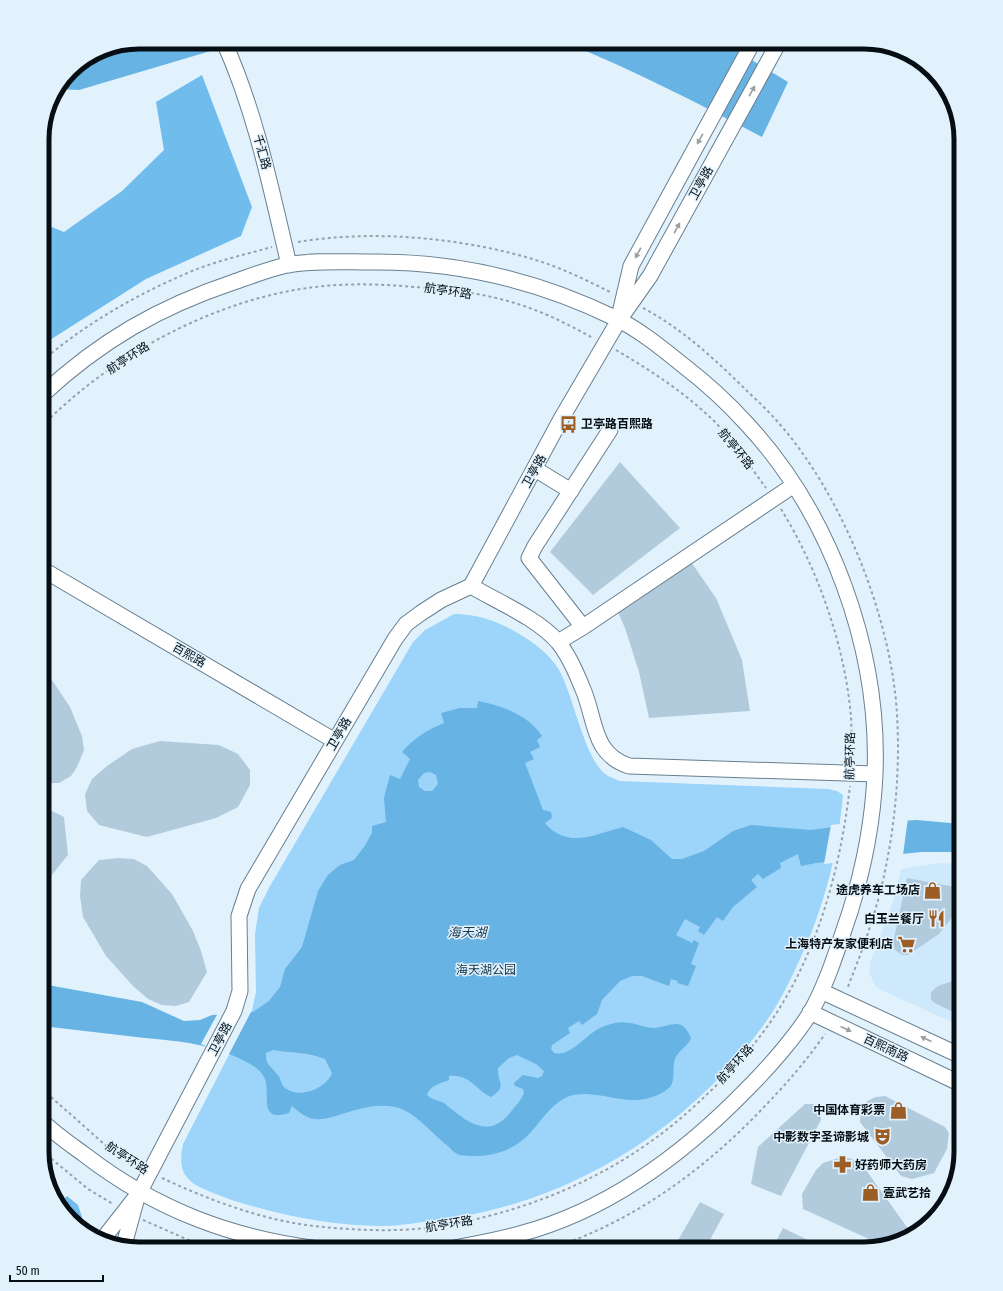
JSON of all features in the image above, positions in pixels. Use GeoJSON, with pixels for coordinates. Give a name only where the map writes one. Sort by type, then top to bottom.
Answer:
{"type":"FeatureCollection","features":[{"type":"Feature","properties":{"kind":"street","name":"千汇路"},"geometry":{"type":"LineString","coordinates":[[227,49],[234,64],[262,147],[289,265]]}},
{"type":"Feature","properties":{"kind":"street","name":"卫亭路"},"geometry":{"type":"LineString","coordinates":[[139,1192],[234,1011],[240,991],[238,927],[242,903],[248,889],[395,639],[406,624],[441,600],[471,586],[619,320],[627,301],[631,266],[750,49]]}},
{"type":"Feature","properties":{"kind":"street","name":"卫亭路"},"geometry":{"type":"LineString","coordinates":[[627,301],[650,276],[775,49]]}},
{"type":"Feature","properties":{"kind":"street","name":"航亭环路"},"geometry":{"type":"LineString","coordinates":[[49,389],[96,350],[135,324],[198,294],[289,265],[387,262],[426,263],[466,268],[507,278],[546,290],[619,320],[674,358],[727,403],[752,430],[794,485],[813,518],[848,594],[862,643],[871,688],[875,732],[875,774],[872,813],[863,870],[838,950],[821,991],[810,1012],[763,1072],[721,1117],[681,1151],[642,1179],[600,1202],[561,1220],[526,1232],[481,1242]]}},
{"type":"Feature","properties":{"kind":"street"},"geometry":{"type":"LineString","coordinates":[[583,628],[529,558],[610,430]]}},
{"type":"Feature","properties":{"kind":"street"},"geometry":{"type":"LineString","coordinates":[[535,469],[571,491]]}},
{"type":"Feature","properties":{"kind":"street"},"geometry":{"type":"LineString","coordinates":[[558,642],[583,628],[794,485]]}},
{"type":"Feature","properties":{"kind":"street","name":"百熙路"},"geometry":{"type":"LineString","coordinates":[[49,573],[336,741]]}},
{"type":"Feature","properties":{"kind":"street"},"geometry":{"type":"LineString","coordinates":[[471,586],[518,612],[558,642],[583,689],[599,739],[610,757],[620,763],[629,766],[875,774]]}},
{"type":"Feature","properties":{"kind":"street","name":"百熙南路"},"geometry":{"type":"LineString","coordinates":[[821,991],[954,1053]]}},
{"type":"Feature","properties":{"kind":"street","name":"百熙南路"},"geometry":{"type":"LineString","coordinates":[[810,1012],[954,1081]]}},
{"type":"Feature","properties":{"kind":"street","name":"航亭环路"},"geometry":{"type":"LineString","coordinates":[[49,1126],[97,1164],[139,1192],[193,1219],[274,1242]]}},
{"type":"Feature","properties":{"kind":"street"},"geometry":{"type":"LineString","coordinates":[[106,1235],[139,1192]]}},
{"type":"Feature","properties":{"kind":"street"},"geometry":{"type":"LineString","coordinates":[[125,1241],[139,1192]]}},
{"type":"Feature","properties":{"kind":"path"},"geometry":{"type":"LineString","coordinates":[[49,356],[115,309],[148,291],[186,274],[237,257],[284,245],[306,241],[366,237],[408,237],[447,242],[502,252],[544,263],[577,275],[663,319],[706,353],[735,379],[777,421],[814,472],[840,516],[860,555],[874,601],[892,678],[897,712],[898,738],[894,814],[886,866]]}},
{"type":"Feature","properties":{"kind":"path","name":"航亭环路"},"geometry":{"type":"LineString","coordinates":[[49,419],[64,404],[106,372],[142,348],[174,330],[210,314],[247,303],[314,288],[375,284],[435,288],[493,297],[525,306],[554,318],[605,344],[656,374],[713,420],[731,440],[774,499],[806,554],[829,611],[844,674],[851,716],[852,773],[846,816],[836,866],[823,914],[811,948],[788,993],[766,1028],[730,1072],[682,1118],[647,1146],[615,1166],[569,1190],[536,1203],[467,1222],[427,1228],[353,1229],[313,1226],[256,1213],[215,1201],[149,1173],[112,1151],[49,1095]]}},
{"type":"Feature","properties":{"kind":"shaded area"},"geometry":{"type":"Polygon","coordinates":[[[202,75],[252,207],[241,236],[146,279],[49,341],[49,226],[64,232],[122,191],[164,150],[156,102],[202,75]]]}},
{"type":"Feature","properties":{"kind":"shaded area"},"geometry":{"type":"Polygon","coordinates":[[[939,863],[954,864],[954,1023],[883,991],[875,986],[869,972],[870,963],[893,902],[901,869],[939,863]]]}},
{"type":"Feature","properties":{"kind":"shaded area"},"geometry":{"type":"Polygon","coordinates":[[[67,1196],[78,1205],[82,1217],[80,1220],[71,1211],[63,1200],[67,1196]]]}},
{"type":"Feature","properties":{"kind":"green space","name":"海天湖公园"},"geometry":{"type":"Polygon","coordinates":[[[454,614],[478,616],[500,624],[527,639],[540,648],[550,658],[559,670],[564,681],[586,744],[593,758],[600,769],[610,777],[620,781],[828,789],[837,791],[843,795],[837,843],[827,887],[803,952],[784,993],[765,1023],[733,1063],[697,1099],[658,1131],[615,1159],[570,1183],[523,1201],[474,1214],[386,1226],[349,1225],[300,1218],[243,1204],[207,1190],[192,1182],[183,1171],[181,1155],[183,1144],[252,1010],[256,992],[255,934],[259,908],[270,886],[413,642],[425,630],[454,614]]]}},
{"type":"Feature","properties":{"kind":"water"},"geometry":{"type":"Polygon","coordinates":[[[140,49],[217,49],[79,90],[64,89],[84,68],[94,61],[116,52],[140,49]]]}},
{"type":"Feature","properties":{"kind":"water"},"geometry":{"type":"Polygon","coordinates":[[[582,49],[734,49],[788,82],[762,137],[689,99],[582,49]]]}},
{"type":"Feature","properties":{"kind":"water","name":"海天湖"},"geometry":{"type":"Polygon","coordinates":[[[478,701],[506,709],[530,722],[542,736],[537,740],[540,747],[530,752],[534,759],[525,763],[543,810],[551,812],[552,818],[545,823],[554,831],[563,836],[582,838],[623,827],[651,840],[672,859],[682,859],[704,851],[733,831],[751,825],[811,830],[863,823],[917,820],[954,823],[954,852],[921,852],[816,863],[801,866],[798,854],[780,863],[781,868],[763,879],[758,874],[751,880],[757,887],[733,907],[723,921],[717,917],[704,935],[698,931],[700,927],[685,919],[676,935],[692,943],[694,940],[699,943],[691,964],[696,966],[688,986],[677,983],[678,981],[671,979],[669,986],[642,976],[632,976],[620,981],[602,1000],[597,1014],[582,1025],[579,1021],[568,1028],[570,1033],[552,1045],[551,1049],[554,1053],[566,1052],[600,1028],[615,1023],[626,1022],[654,1028],[671,1024],[680,1025],[688,1031],[691,1038],[688,1044],[676,1056],[673,1081],[669,1088],[652,1097],[639,1100],[626,1100],[589,1094],[565,1098],[551,1109],[531,1132],[516,1145],[489,1155],[470,1156],[456,1154],[416,1118],[402,1109],[395,1107],[367,1107],[321,1119],[309,1117],[292,1106],[289,1113],[279,1115],[273,1114],[269,1111],[267,1105],[265,1079],[260,1071],[243,1060],[212,1048],[179,1042],[49,1027],[49,985],[142,1002],[184,1021],[200,1020],[212,1015],[253,1012],[269,1001],[280,987],[285,969],[302,947],[318,891],[328,875],[340,865],[354,860],[372,833],[372,826],[386,822],[384,798],[390,775],[400,779],[410,759],[402,752],[421,735],[444,723],[441,713],[460,708],[477,708],[478,701]],[[430,772],[424,773],[418,780],[419,787],[425,791],[432,791],[438,784],[436,775],[430,772]],[[273,1050],[266,1053],[267,1063],[278,1076],[284,1087],[290,1091],[304,1093],[318,1088],[329,1079],[332,1073],[325,1059],[306,1054],[273,1050]],[[517,1055],[509,1058],[498,1068],[500,1087],[499,1090],[491,1097],[463,1077],[456,1076],[449,1076],[449,1080],[430,1089],[427,1095],[444,1103],[460,1116],[476,1125],[485,1127],[493,1126],[510,1113],[523,1096],[523,1089],[515,1086],[514,1083],[523,1075],[538,1078],[542,1076],[544,1071],[536,1064],[517,1055]]]}},
{"type":"Feature","properties":{"kind":"pier"},"geometry":{"type":"Polygon","coordinates":[[[908,818],[903,855],[824,864],[831,825],[908,818]]]}},
{"type":"Feature","properties":{"kind":"pier"},"geometry":{"type":"Polygon","coordinates":[[[252,1010],[228,1056],[201,1044],[218,1013],[252,1010]]]}},
{"type":"Feature","properties":{"kind":"building"},"geometry":{"type":"Polygon","coordinates":[[[620,462],[680,528],[593,595],[550,552],[620,462]]]}},
{"type":"Feature","properties":{"kind":"building"},"geometry":{"type":"Polygon","coordinates":[[[689,559],[716,598],[742,660],[750,711],[649,718],[639,672],[625,628],[616,608],[689,559]]]}},
{"type":"Feature","properties":{"kind":"building"},"geometry":{"type":"Polygon","coordinates":[[[49,676],[70,707],[82,736],[84,750],[77,767],[71,776],[59,783],[49,783],[49,676]]]}},
{"type":"Feature","properties":{"kind":"building"},"geometry":{"type":"Polygon","coordinates":[[[160,741],[219,745],[238,754],[250,770],[250,785],[238,807],[216,818],[147,837],[99,825],[87,811],[85,794],[92,779],[107,766],[132,749],[160,741]]]}},
{"type":"Feature","properties":{"kind":"building"},"geometry":{"type":"Polygon","coordinates":[[[49,810],[64,817],[68,855],[49,878],[49,810]]]}},
{"type":"Feature","properties":{"kind":"building"},"geometry":{"type":"Polygon","coordinates":[[[118,858],[134,859],[147,866],[172,894],[193,931],[207,972],[189,1002],[176,1006],[162,1005],[148,999],[133,986],[106,956],[83,917],[80,896],[81,880],[99,860],[118,858]]]}},
{"type":"Feature","properties":{"kind":"building"},"geometry":{"type":"Polygon","coordinates":[[[907,878],[954,887],[954,915],[939,934],[908,955],[902,955],[895,950],[893,943],[907,878]]]}},
{"type":"Feature","properties":{"kind":"building"},"geometry":{"type":"Polygon","coordinates":[[[954,980],[954,1012],[933,1002],[931,999],[931,992],[938,986],[954,980]]]}},
{"type":"Feature","properties":{"kind":"building"},"geometry":{"type":"Polygon","coordinates":[[[885,1096],[945,1127],[949,1133],[947,1149],[934,1173],[912,1179],[901,1176],[860,1122],[861,1111],[867,1101],[876,1097],[885,1096]]]}},
{"type":"Feature","properties":{"kind":"building"},"geometry":{"type":"Polygon","coordinates":[[[805,1104],[813,1104],[820,1112],[821,1120],[781,1196],[751,1184],[758,1147],[805,1104]]]}},
{"type":"Feature","properties":{"kind":"building"},"geometry":{"type":"Polygon","coordinates":[[[842,1157],[852,1159],[866,1170],[909,1230],[887,1239],[874,1241],[803,1209],[802,1194],[816,1170],[823,1163],[842,1157]]]}},
{"type":"Feature","properties":{"kind":"building"},"geometry":{"type":"Polygon","coordinates":[[[700,1202],[724,1214],[709,1242],[677,1242],[700,1202]]]}},
{"type":"Feature","properties":{"kind":"building"},"geometry":{"type":"Polygon","coordinates":[[[783,1228],[812,1242],[776,1242],[783,1228]]]}},
{"type":"Feature","properties":{"kind":"place","name":"卫亭路百熙路"},"geometry":{"type":"Point","coordinates":[568,424]}},
{"type":"Feature","properties":{"kind":"place","name":"途虎养车工场店"},"geometry":{"type":"Point","coordinates":[933,890]}},
{"type":"Feature","properties":{"kind":"place","name":"白玉兰餐厅"},"geometry":{"type":"Point","coordinates":[937,919]}},
{"type":"Feature","properties":{"kind":"place","name":"上海特产友家便利店"},"geometry":{"type":"Point","coordinates":[906,944]}},
{"type":"Feature","properties":{"kind":"place","name":"中国体育彩票"},"geometry":{"type":"Point","coordinates":[898,1110]}},
{"type":"Feature","properties":{"kind":"place","name":"中影数字圣谛影城"},"geometry":{"type":"Point","coordinates":[882,1137]}},
{"type":"Feature","properties":{"kind":"place","name":"好药师大药房"},"geometry":{"type":"Point","coordinates":[842,1165]}},
{"type":"Feature","properties":{"kind":"place","name":"壹武艺拾"},"geometry":{"type":"Point","coordinates":[870,1193]}}]}
